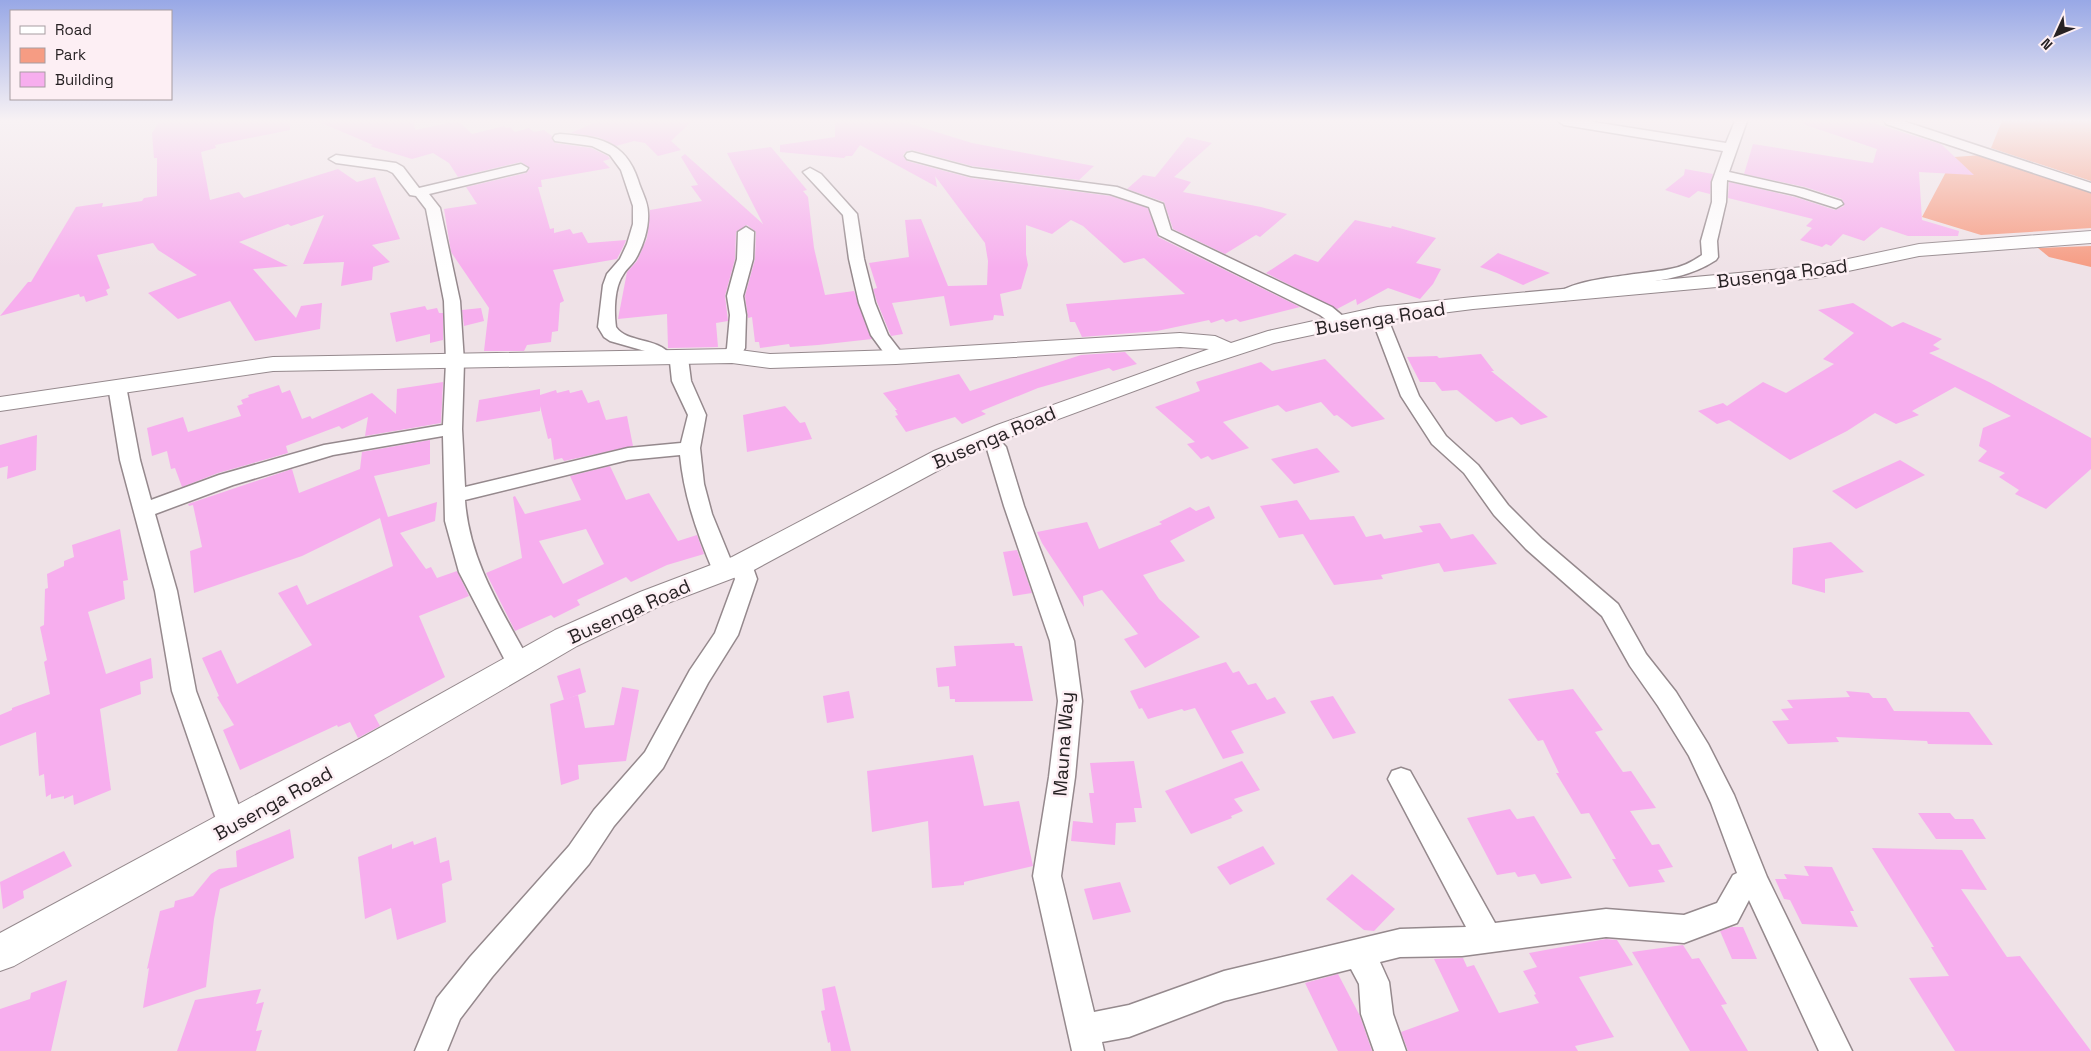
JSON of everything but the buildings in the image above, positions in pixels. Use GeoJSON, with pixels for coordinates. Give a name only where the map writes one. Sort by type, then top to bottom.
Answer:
{"type":"FeatureCollection","features":[{"type":"Feature","properties":{"kind":"street"},"geometry":{"type":"LineString","coordinates":[[396,170],[404,176],[415,192],[511,170]]}},
{"type":"Feature","properties":{"kind":"street"},"geometry":{"type":"LineString","coordinates":[[431,1051],[448,1009],[481,967],[579,855],[604,818],[654,760],[699,677],[726,635],[746,579],[733,567],[708,534],[695,491],[690,448],[696,428],[697,416],[671,358],[648,346],[618,338],[609,332],[606,325],[611,282],[632,252],[642,214],[628,170]]}},
{"type":"Feature","properties":{"kind":"street"},"geometry":{"type":"LineString","coordinates":[[964,170],[1112,190],[1154,204],[1158,207],[1164,232],[1326,311],[1341,322]]}},
{"type":"Feature","properties":{"kind":"street"},"geometry":{"type":"LineString","coordinates":[[1565,295],[1607,282],[1679,273],[1697,267],[1710,257],[1709,241],[1719,202],[1719,182],[1724,170]]}},
{"type":"Feature","properties":{"kind":"street"},"geometry":{"type":"LineString","coordinates":[[2038,170],[2091,188]]}},
{"type":"Feature","properties":{"kind":"street"},"geometry":{"type":"LineString","coordinates":[[810,172],[820,180],[831,197],[850,214],[853,246],[878,333],[896,357]]}},
{"type":"Feature","properties":{"kind":"street"},"geometry":{"type":"LineString","coordinates":[[1723,175],[1798,192],[1836,204]]}},
{"type":"Feature","properties":{"kind":"street"},"geometry":{"type":"LineString","coordinates":[[420,192],[433,208],[452,301],[454,362],[452,429],[456,521],[470,572],[519,664]]}},
{"type":"Feature","properties":{"kind":"street"},"geometry":{"type":"LineString","coordinates":[[732,356],[736,348],[738,315],[735,296],[745,259],[746,232]]}},
{"type":"Feature","properties":{"kind":"street","name":"Busenga Road"},"geometry":{"type":"LineString","coordinates":[[0,953],[566,638],[650,599],[733,567],[942,457],[1094,396],[1268,338],[1378,314],[1815,272],[1919,250],[2091,237]]}},
{"type":"Feature","properties":{"kind":"street"},"geometry":{"type":"LineString","coordinates":[[1378,314],[1410,396],[1438,440],[1471,470],[1500,510],[1534,544],[1572,575],[1610,610],[1638,660],[1667,699],[1699,751],[1724,803],[1754,880],[1836,1051]]}},
{"type":"Feature","properties":{"kind":"street"},"geometry":{"type":"LineString","coordinates":[[0,404],[273,364],[732,356],[770,361],[896,357],[954,352],[1005,351],[1180,340],[1215,343],[1229,350]]}},
{"type":"Feature","properties":{"kind":"street"},"geometry":{"type":"LineString","coordinates":[[117,386],[130,460],[166,591],[184,691],[232,825]]}},
{"type":"Feature","properties":{"kind":"street"},"geometry":{"type":"LineString","coordinates":[[145,510],[226,480],[330,449],[452,429]]}},
{"type":"Feature","properties":{"kind":"street","name":"Mauna Way"},"geometry":{"type":"LineString","coordinates":[[987,438],[996,447],[1014,506],[1062,641],[1070,701],[1062,777],[1047,876],[1086,1040]]}},
{"type":"Feature","properties":{"kind":"street"},"geometry":{"type":"LineString","coordinates":[[454,496],[628,454],[690,448]]}},
{"type":"Feature","properties":{"kind":"street"},"geometry":{"type":"LineString","coordinates":[[1401,779],[1487,938]]}},
{"type":"Feature","properties":{"kind":"street"},"geometry":{"type":"LineString","coordinates":[[1086,1040],[1129,1021],[1224,986],[1400,943],[1462,942],[1606,923],[1684,929],[1727,913],[1743,884],[1754,880]]}},
{"type":"Feature","properties":{"kind":"street"},"geometry":{"type":"LineString","coordinates":[[1359,954],[1374,982],[1377,1014],[1390,1051]]}},
{"type":"Feature","properties":{"kind":"green space"},"geometry":{"type":"Polygon","coordinates":[[[1947,170],[2025,170],[2091,193],[2091,228],[1981,235],[1922,217],[1947,170]]]}},
{"type":"Feature","properties":{"kind":"green space"},"geometry":{"type":"Polygon","coordinates":[[[2058,170],[2091,170],[2091,181],[2058,170]]]}},
{"type":"Feature","properties":{"kind":"green space"},"geometry":{"type":"Polygon","coordinates":[[[2091,246],[2091,267],[2049,257],[2038,248],[2091,246]]]}}]}
